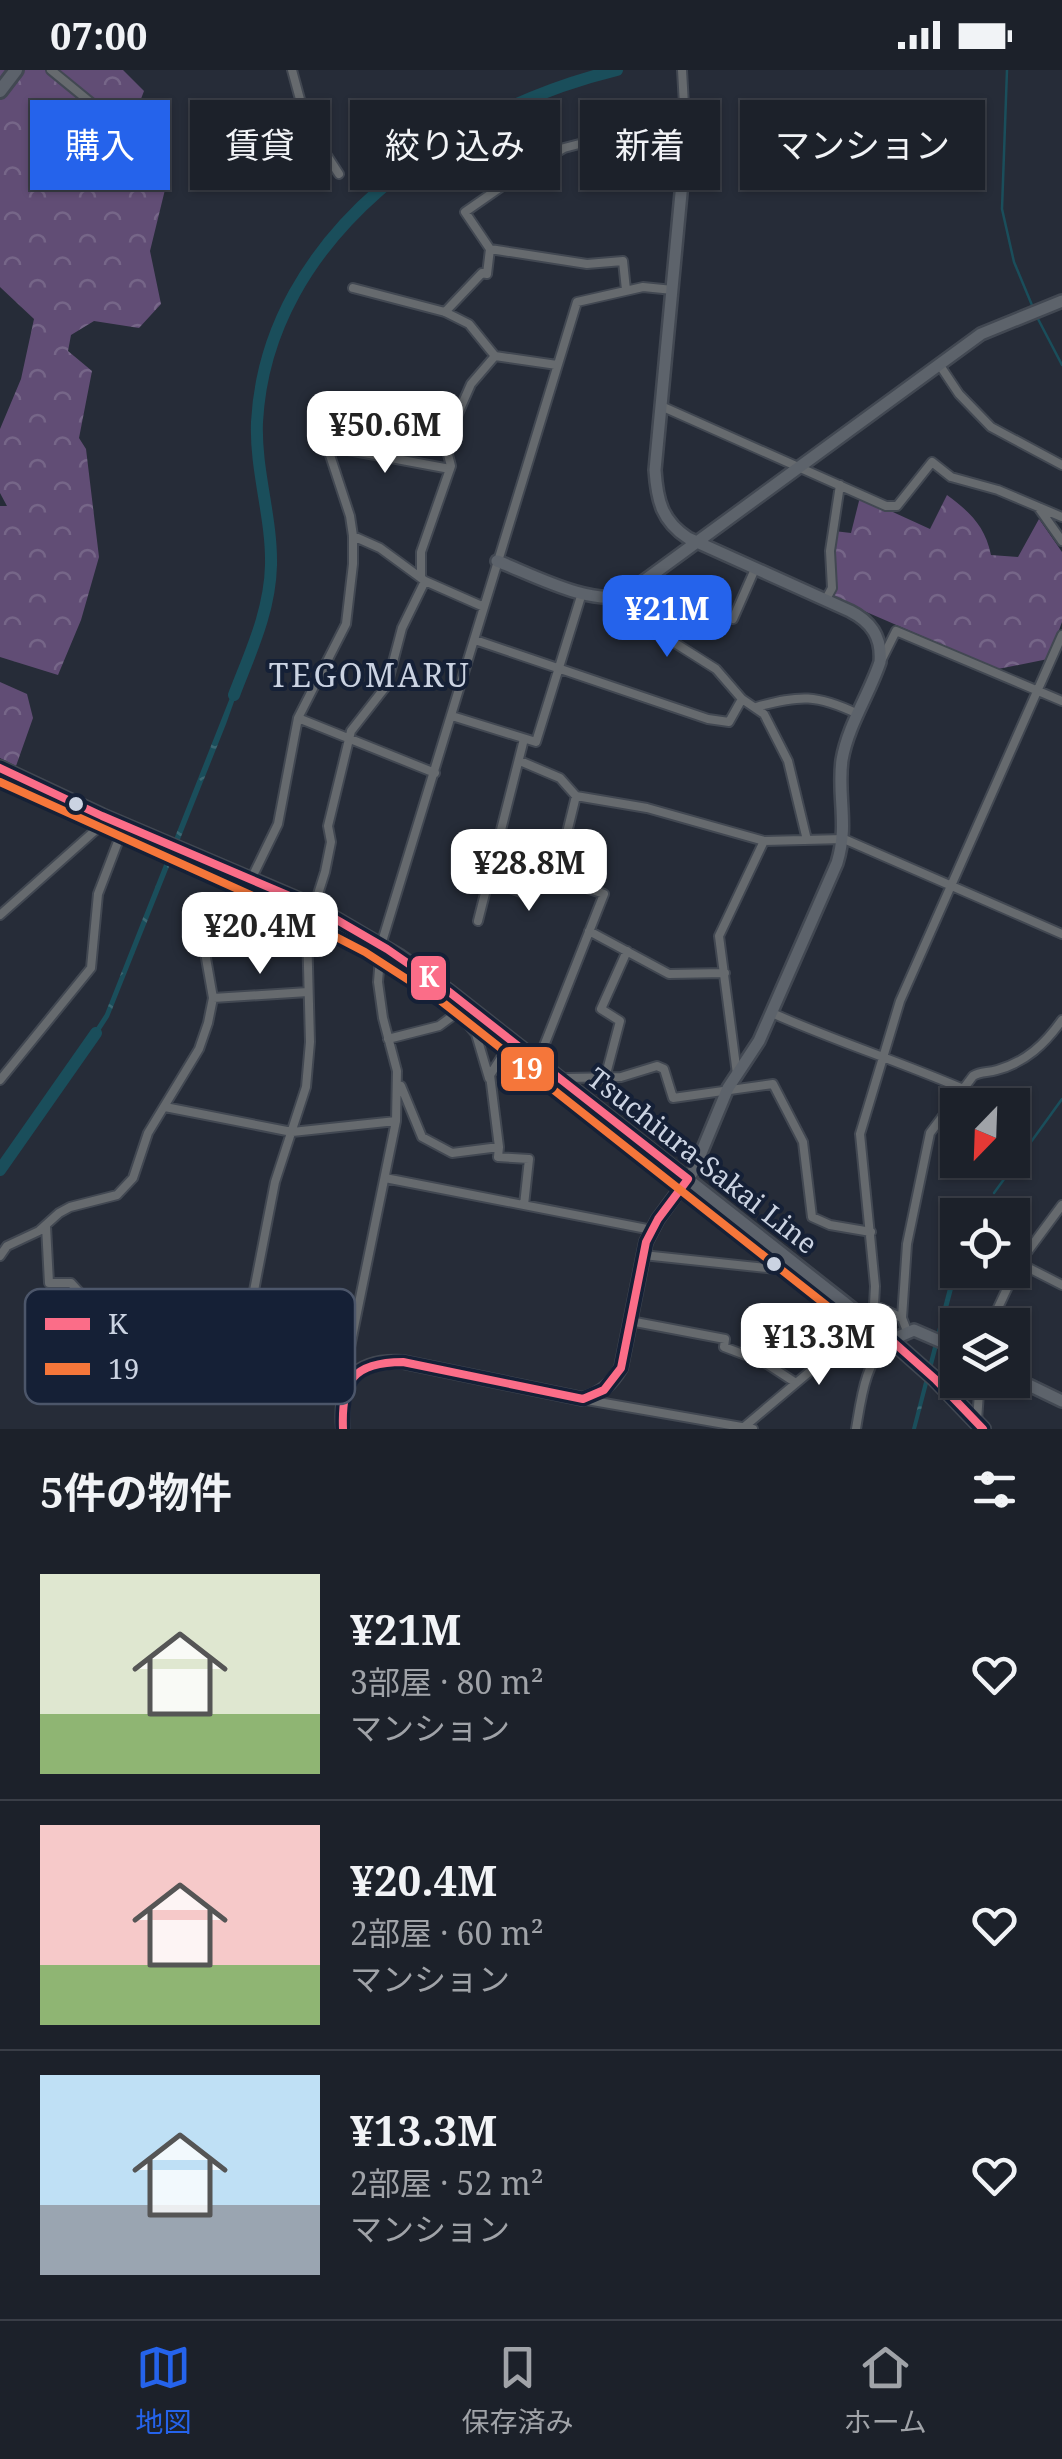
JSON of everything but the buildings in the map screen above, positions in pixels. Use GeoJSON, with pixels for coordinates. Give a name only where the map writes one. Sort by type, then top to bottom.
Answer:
{"type":"FeatureCollection","features":[{"type":"Feature","properties":{"kind":"main road"},"geometry":{"type":"LineString","coordinates":[[0,78],[6,70]]}},
{"type":"Feature","properties":{"kind":"main road"},"geometry":{"type":"LineString","coordinates":[[0,90],[16,70]]}},
{"type":"Feature","properties":{"kind":"main road","name":"Tsuchiura-Sakai Line"},"geometry":{"type":"LineString","coordinates":[[3,773],[313,906],[381,945],[460,1007],[512,1041],[891,1340],[927,1370],[980,1426]]}},
{"type":"Feature","properties":{"kind":"street"},"geometry":{"type":"LineString","coordinates":[[51,70],[88,100]]}},
{"type":"Feature","properties":{"kind":"street"},"geometry":{"type":"LineString","coordinates":[[292,70],[307,125],[339,174]]}},
{"type":"Feature","properties":{"kind":"street"},"geometry":{"type":"LineString","coordinates":[[682,70],[684,100]]}},
{"type":"Feature","properties":{"kind":"street"},"geometry":{"type":"LineString","coordinates":[[445,312],[482,273],[487,274],[490,248],[465,212],[551,154],[580,145]]}},
{"type":"Feature","properties":{"kind":"street"},"geometry":{"type":"LineString","coordinates":[[682,190],[655,470],[662,513],[675,529],[697,543],[859,616],[873,628],[880,662]]}},
{"type":"Feature","properties":{"kind":"street"},"geometry":{"type":"LineString","coordinates":[[490,248],[587,264],[623,261],[626,290]]}},
{"type":"Feature","properties":{"kind":"street"},"geometry":{"type":"LineString","coordinates":[[353,288],[445,312],[469,324],[495,356],[557,364]]}},
{"type":"Feature","properties":{"kind":"street"},"geometry":{"type":"LineString","coordinates":[[498,1146],[452,1153],[422,1137],[398,1083],[388,1039],[378,980],[381,945],[577,302],[626,290],[673,290]]}},
{"type":"Feature","properties":{"kind":"street"},"geometry":{"type":"LineString","coordinates":[[614,599],[697,543],[981,334],[1062,302]]}},
{"type":"Feature","properties":{"kind":"street"},"geometry":{"type":"LineString","coordinates":[[254,1289],[275,1182],[309,1068],[307,930],[325,872],[330,842],[328,826],[351,731],[387,685],[402,628],[423,580],[421,552],[450,469],[445,443],[470,384],[495,356]]}},
{"type":"Feature","properties":{"kind":"street"},"geometry":{"type":"LineString","coordinates":[[939,364],[959,394],[991,427],[1062,465]]}},
{"type":"Feature","properties":{"kind":"street"},"geometry":{"type":"LineString","coordinates":[[662,406],[886,506],[897,506],[932,462],[951,477],[998,490],[1062,517]]}},
{"type":"Feature","properties":{"kind":"street"},"geometry":{"type":"LineString","coordinates":[[0,1256],[7,1246],[46,1226],[70,1207],[125,1190],[148,1134],[201,1046],[213,998],[206,958],[210,926],[240,902],[278,824],[298,718],[346,624],[353,536],[327,446],[450,469]]}},
{"type":"Feature","properties":{"kind":"street"},"geometry":{"type":"LineString","coordinates":[[826,599],[832,588],[830,551],[840,485]]}},
{"type":"Feature","properties":{"kind":"street"},"geometry":{"type":"LineString","coordinates":[[1038,507],[1062,541]]}},
{"type":"Feature","properties":{"kind":"street"},"geometry":{"type":"LineString","coordinates":[[353,536],[380,548],[423,580],[484,606]]}},
{"type":"Feature","properties":{"kind":"street"},"geometry":{"type":"LineString","coordinates":[[497,561],[582,593],[614,599],[716,669],[742,700],[764,714],[788,761],[808,840]]}},
{"type":"Feature","properties":{"kind":"street"},"geometry":{"type":"LineString","coordinates":[[733,619],[756,568]]}},
{"type":"Feature","properties":{"kind":"street"},"geometry":{"type":"LineString","coordinates":[[452,716],[536,742],[582,593]]}},
{"type":"Feature","properties":{"kind":"street"},"geometry":{"type":"LineString","coordinates":[[583,1399],[597,1395],[621,1368],[643,1256],[652,1230],[701,1156],[728,1088],[759,1041],[838,863],[844,839],[840,775],[843,754],[896,632],[1062,701]]}},
{"type":"Feature","properties":{"kind":"street"},"geometry":{"type":"LineString","coordinates":[[940,1340],[874,1306],[871,1232],[860,1134],[900,1002],[1062,635]]}},
{"type":"Feature","properties":{"kind":"street"},"geometry":{"type":"LineString","coordinates":[[475,640],[708,719],[730,722],[742,700]]}},
{"type":"Feature","properties":{"kind":"street"},"geometry":{"type":"LineString","coordinates":[[756,708],[806,697],[824,698],[858,714]]}},
{"type":"Feature","properties":{"kind":"street"},"geometry":{"type":"LineString","coordinates":[[298,718],[435,773]]}},
{"type":"Feature","properties":{"kind":"street"},"geometry":{"type":"LineString","coordinates":[[478,920],[524,740]]}},
{"type":"Feature","properties":{"kind":"street"},"geometry":{"type":"LineString","coordinates":[[520,761],[560,778],[576,796],[646,808],[764,841],[844,839],[1062,934]]}},
{"type":"Feature","properties":{"kind":"street"},"geometry":{"type":"LineString","coordinates":[[488,881],[533,896],[564,845],[576,796]]}},
{"type":"Feature","properties":{"kind":"street"},"geometry":{"type":"LineString","coordinates":[[0,916],[108,818]]}},
{"type":"Feature","properties":{"kind":"street"},"geometry":{"type":"LineString","coordinates":[[0,1080],[91,968],[98,894],[124,826]]}},
{"type":"Feature","properties":{"kind":"street"},"geometry":{"type":"LineString","coordinates":[[737,1074],[719,936],[764,841]]}},
{"type":"Feature","properties":{"kind":"street"},"geometry":{"type":"LineString","coordinates":[[538,1062],[604,894],[547,874]]}},
{"type":"Feature","properties":{"kind":"street"},"geometry":{"type":"LineString","coordinates":[[240,902],[307,930],[363,935]]}},
{"type":"Feature","properties":{"kind":"street"},"geometry":{"type":"LineString","coordinates":[[589,930],[669,974],[726,974]]}},
{"type":"Feature","properties":{"kind":"street"},"geometry":{"type":"LineString","coordinates":[[605,1078],[620,1022],[600,1010],[628,952]]}},
{"type":"Feature","properties":{"kind":"street"},"geometry":{"type":"LineString","coordinates":[[213,998],[308,992]]}},
{"type":"Feature","properties":{"kind":"street"},"geometry":{"type":"LineString","coordinates":[[388,1039],[438,1026],[460,1007],[476,1034],[490,1080],[498,1157],[530,1159],[524,1206]]}},
{"type":"Feature","properties":{"kind":"street"},"geometry":{"type":"LineString","coordinates":[[772,1013],[961,1088],[979,1072],[995,1071],[1033,1053],[1062,1020]]}},
{"type":"Feature","properties":{"kind":"street"},"geometry":{"type":"LineString","coordinates":[[490,1080],[493,1068],[512,1041]]}},
{"type":"Feature","properties":{"kind":"street"},"geometry":{"type":"LineString","coordinates":[[564,1082],[567,1078],[622,1077],[657,1066],[664,1068],[672,1098],[728,1088],[768,1084],[776,1087],[803,1142],[812,1217],[830,1225],[871,1232]]}},
{"type":"Feature","properties":{"kind":"street"},"geometry":{"type":"LineString","coordinates":[[355,1321],[396,1121],[398,1083]]}},
{"type":"Feature","properties":{"kind":"street"},"geometry":{"type":"LineString","coordinates":[[164,1107],[292,1132],[396,1121]]}},
{"type":"Feature","properties":{"kind":"street"},"geometry":{"type":"LineString","coordinates":[[856,1429],[865,1383],[881,1348],[904,1325],[906,1244],[930,1133],[940,1118]]}},
{"type":"Feature","properties":{"kind":"street"},"geometry":{"type":"LineString","coordinates":[[385,1178],[652,1230]]}},
{"type":"Feature","properties":{"kind":"street"},"geometry":{"type":"LineString","coordinates":[[1030,1248],[1062,1206]]}},
{"type":"Feature","properties":{"kind":"street"},"geometry":{"type":"LineString","coordinates":[[46,1226],[47,1279],[50,1284],[71,1282],[77,1289]]}},
{"type":"Feature","properties":{"kind":"street"},"geometry":{"type":"LineString","coordinates":[[643,1256],[785,1270],[796,1266]]}},
{"type":"Feature","properties":{"kind":"street"},"geometry":{"type":"LineString","coordinates":[[1030,1269],[1062,1285]]}},
{"type":"Feature","properties":{"kind":"street"},"geometry":{"type":"LineString","coordinates":[[355,1373],[375,1362],[403,1362],[746,1428],[814,1368],[859,1316]]}},
{"type":"Feature","properties":{"kind":"street"},"geometry":{"type":"LineString","coordinates":[[630,1321],[725,1339],[724,1347],[764,1362],[796,1383]]}},
{"type":"Feature","properties":{"kind":"street"},"geometry":{"type":"LineString","coordinates":[[1030,1384],[1060,1397]]}},
{"type":"Feature","properties":{"kind":"street"},"geometry":{"type":"LineString","coordinates":[[980,1398],[980,1426]]}},
{"type":"Feature","properties":{"kind":"street"},"geometry":{"type":"LineString","coordinates":[[343,1404],[344,1429]]}},
{"type":"Feature","properties":{"kind":"green space"},"geometry":{"type":"Polygon","coordinates":[[[0,70],[123,70],[144,91],[141,100],[30,100],[30,190],[165,190],[150,251],[161,304],[139,328],[94,321],[71,335],[68,351],[92,371],[79,438],[86,449],[99,557],[81,620],[58,675],[0,657],[0,506],[7,506],[0,493],[0,429],[21,379],[34,319],[0,287],[0,70]]]}},
{"type":"Feature","properties":{"kind":"green space"},"geometry":{"type":"Polygon","coordinates":[[[947,495],[975,521],[991,555],[1018,557],[1039,519],[1062,552],[1062,622],[1048,659],[998,669],[834,598],[834,531],[851,533],[860,497],[930,529],[947,495]]]}},
{"type":"Feature","properties":{"kind":"green space"},"geometry":{"type":"Polygon","coordinates":[[[0,682],[27,694],[33,718],[16,766],[0,758],[0,682]]]}},
{"type":"Feature","properties":{"kind":"water"},"geometry":{"type":"Polygon","coordinates":[[[237,680],[241,682],[226,724],[109,1017],[89,1048],[85,1045],[105,1014],[237,680]]]}},
{"type":"Feature","properties":{"kind":"water"},"geometry":{"type":"Polygon","coordinates":[[[948,1288],[953,1288],[948,1308],[943,1308],[948,1288]]]}},
{"type":"Feature","properties":{"kind":"water"},"geometry":{"type":"Polygon","coordinates":[[[940,1319],[940,1338],[916,1429],[912,1429],[940,1319]]]}},
{"type":"Feature","properties":{"kind":"waterway"},"geometry":{"type":"LineString","coordinates":[[234,695],[258,632],[270,582],[271,547],[258,458],[257,422],[269,355],[294,294],[332,239],[378,191],[433,150],[492,116],[554,89],[617,70]]}},
{"type":"Feature","properties":{"kind":"waterway"},"geometry":{"type":"LineString","coordinates":[[1007,70],[1002,209],[1014,262],[1034,310]]}},
{"type":"Feature","properties":{"kind":"waterway"},"geometry":{"type":"LineString","coordinates":[[1037,317],[1062,365]]}},
{"type":"Feature","properties":{"kind":"waterway"},"geometry":{"type":"LineString","coordinates":[[0,1170],[96,1033]]}},
{"type":"Feature","properties":{"kind":"waterway"},"geometry":{"type":"LineString","coordinates":[[994,1193],[1062,1099]]}},
{"type":"Feature","properties":{"kind":"transit line","name":"K"},"geometry":{"type":"LineString","coordinates":[[0,768],[313,906],[387,949],[448,991],[688,1179]]}},
{"type":"Feature","properties":{"kind":"transit line","name":"19"},"geometry":{"type":"LineString","coordinates":[[0,782],[286,911],[365,952],[441,1001],[883,1350]]}},
{"type":"Feature","properties":{"kind":"transit line","name":"K"},"geometry":{"type":"LineString","coordinates":[[355,1377],[372,1366],[403,1362],[583,1399],[604,1390],[621,1368],[646,1242],[688,1179]]}},
{"type":"Feature","properties":{"kind":"transit line","name":"K"},"geometry":{"type":"LineString","coordinates":[[891,1340],[983,1429]]}},
{"type":"Feature","properties":{"kind":"transit line","name":"K"},"geometry":{"type":"LineString","coordinates":[[343,1429],[344,1404]]}},
{"type":"Feature","properties":{"kind":"district","name":"TEGOMARU"},"geometry":{"type":"Point","coordinates":[370,674]}}]}
